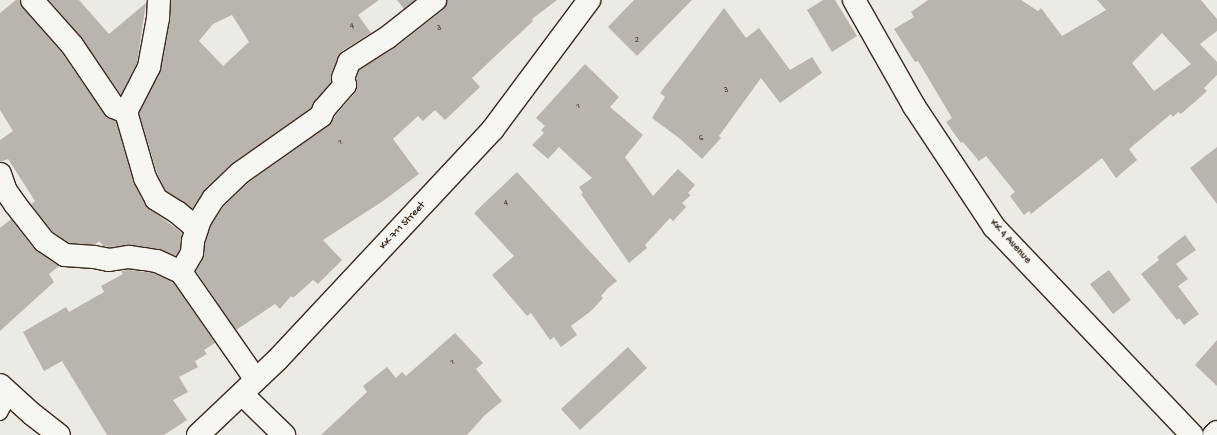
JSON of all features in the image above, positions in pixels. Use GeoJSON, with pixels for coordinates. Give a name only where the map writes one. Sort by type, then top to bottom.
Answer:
{"type":"FeatureCollection","features":[{"type":"Feature","properties":{"kind":"street"},"geometry":{"type":"LineString","coordinates":[[32,0],[72,45],[114,107],[126,112]]}},
{"type":"Feature","properties":{"kind":"street"},"geometry":{"type":"LineString","coordinates":[[159,0],[158,18],[149,67],[126,112],[145,178],[156,199],[177,212],[197,229]]}},
{"type":"Feature","properties":{"kind":"street"},"geometry":{"type":"LineString","coordinates":[[181,272],[192,253],[193,241],[200,220],[214,198],[240,173],[321,116],[324,109],[345,85],[343,78],[349,62],[388,37],[435,0]]}},
{"type":"Feature","properties":{"kind":"street","name":"KK 4 Avenue"},"geometry":{"type":"LineString","coordinates":[[854,0],[914,106],[994,227],[1192,435]]}},
{"type":"Feature","properties":{"kind":"street","name":"KK 711 Street"},"geometry":{"type":"LineString","coordinates":[[198,435],[284,354],[493,129],[581,3]]}},
{"type":"Feature","properties":{"kind":"street"},"geometry":{"type":"LineString","coordinates":[[0,174],[6,190],[15,204],[44,241],[65,255],[94,257],[109,260],[129,257],[144,259],[157,261],[181,272],[249,387],[284,435]]}},
{"type":"Feature","properties":{"kind":"street"},"geometry":{"type":"LineString","coordinates":[[5,389],[32,414],[60,435]]}},
{"type":"Feature","properties":{"kind":"street"},"geometry":{"type":"LineString","coordinates":[[1214,435],[1217,432]]}},
{"type":"Feature","properties":{"kind":"lane"},"geometry":{"type":"LineString","coordinates":[[0,413],[5,389]]}},
{"type":"Feature","properties":{"kind":"building"},"geometry":{"type":"Polygon","coordinates":[[[16,0],[20,0],[23,8],[62,53],[104,114],[116,121],[133,181],[145,205],[182,233],[180,249],[176,256],[159,249],[131,245],[109,247],[103,246],[99,241],[95,245],[69,243],[53,232],[31,204],[35,201],[8,159],[0,162],[0,140],[13,131],[0,110],[0,13],[16,0]]]}},
{"type":"Feature","properties":{"kind":"building"},"geometry":{"type":"Polygon","coordinates":[[[49,0],[79,0],[109,34],[146,3],[137,63],[121,95],[82,38],[49,0]]]}},
{"type":"Feature","properties":{"kind":"building"},"geometry":{"type":"Polygon","coordinates":[[[171,0],[379,0],[358,15],[371,33],[342,51],[331,74],[331,82],[311,108],[231,164],[205,189],[192,209],[165,190],[157,173],[139,113],[161,69],[170,20],[171,0]],[[232,15],[213,24],[199,41],[223,66],[249,42],[232,15]]]}},
{"type":"Feature","properties":{"kind":"building"},"geometry":{"type":"Polygon","coordinates":[[[397,0],[415,0],[404,9],[397,0]]]}},
{"type":"Feature","properties":{"kind":"building"},"geometry":{"type":"Polygon","coordinates":[[[447,0],[557,0],[532,19],[533,21],[472,78],[480,87],[445,120],[435,110],[423,121],[418,116],[393,139],[419,174],[383,201],[323,240],[342,260],[318,284],[313,280],[293,298],[291,296],[280,309],[275,304],[236,330],[196,271],[203,259],[205,244],[211,225],[224,206],[248,183],[328,126],[355,93],[357,87],[356,79],[359,70],[396,47],[443,10],[447,0]]]}},
{"type":"Feature","properties":{"kind":"building"},"geometry":{"type":"Polygon","coordinates":[[[634,0],[692,0],[637,56],[608,27],[634,0]]]}},
{"type":"Feature","properties":{"kind":"building"},"geometry":{"type":"Polygon","coordinates":[[[823,0],[835,0],[857,36],[832,52],[807,10],[823,0]]]}},
{"type":"Feature","properties":{"kind":"building"},"geometry":{"type":"Polygon","coordinates":[[[928,0],[1021,0],[1038,11],[1041,8],[1062,36],[1106,10],[1097,0],[1201,0],[1217,19],[1217,31],[1200,44],[1217,62],[1217,75],[1204,88],[1207,91],[1181,114],[1178,112],[1173,117],[1171,114],[1129,149],[1137,160],[1116,178],[1102,158],[1031,214],[1029,211],[1024,215],[1010,196],[1015,192],[986,156],[979,161],[963,142],[961,143],[946,122],[952,118],[918,61],[915,62],[894,29],[914,17],[911,12],[928,0]],[[1162,33],[1132,63],[1154,91],[1191,64],[1162,33]]]}},
{"type":"Feature","properties":{"kind":"building"},"geometry":{"type":"Polygon","coordinates":[[[724,8],[746,38],[759,28],[790,70],[812,57],[822,73],[780,103],[761,78],[719,136],[721,138],[702,159],[679,138],[652,118],[665,97],[660,93],[724,8]]]}},
{"type":"Feature","properties":{"kind":"building"},"geometry":{"type":"Polygon","coordinates":[[[585,64],[619,97],[610,107],[643,135],[625,157],[653,196],[678,169],[695,185],[688,193],[691,195],[682,203],[686,207],[673,221],[670,218],[645,245],[647,248],[629,263],[581,194],[583,193],[579,187],[592,178],[559,147],[548,159],[532,145],[544,133],[541,130],[545,126],[536,118],[585,64]]]}},
{"type":"Feature","properties":{"kind":"building"},"geometry":{"type":"Polygon","coordinates":[[[1217,147],[1217,204],[1190,168],[1217,147]]]}},
{"type":"Feature","properties":{"kind":"building"},"geometry":{"type":"Polygon","coordinates":[[[517,172],[617,281],[601,296],[603,298],[591,311],[571,326],[577,335],[561,347],[554,337],[550,340],[531,313],[527,316],[492,275],[514,256],[474,213],[517,172]]]}},
{"type":"Feature","properties":{"kind":"building"},"geometry":{"type":"Polygon","coordinates":[[[11,219],[34,249],[59,266],[49,274],[54,282],[0,331],[0,228],[11,219]]]}},
{"type":"Feature","properties":{"kind":"building"},"geometry":{"type":"Polygon","coordinates":[[[1185,235],[1196,250],[1176,264],[1188,279],[1178,286],[1199,314],[1184,325],[1179,318],[1177,320],[1141,274],[1159,260],[1157,257],[1185,235]]]}},
{"type":"Feature","properties":{"kind":"building"},"geometry":{"type":"Polygon","coordinates":[[[129,270],[153,273],[173,282],[215,343],[204,350],[207,354],[195,361],[198,367],[179,377],[188,392],[173,400],[187,420],[164,435],[107,435],[62,361],[44,371],[23,332],[66,307],[69,312],[104,292],[101,286],[123,274],[121,271],[129,270]]]}},
{"type":"Feature","properties":{"kind":"building"},"geometry":{"type":"Polygon","coordinates":[[[1109,270],[1131,300],[1113,314],[1090,284],[1109,270]]]}},
{"type":"Feature","properties":{"kind":"building"},"geometry":{"type":"Polygon","coordinates":[[[455,333],[483,363],[476,369],[502,401],[485,415],[467,435],[321,435],[367,392],[363,386],[387,367],[396,378],[402,372],[406,376],[455,333]]]}},
{"type":"Feature","properties":{"kind":"building"},"geometry":{"type":"Polygon","coordinates":[[[1217,340],[1217,386],[1195,365],[1217,340]]]}},
{"type":"Feature","properties":{"kind":"building"},"geometry":{"type":"Polygon","coordinates":[[[628,347],[647,368],[580,430],[561,409],[628,347]]]}}]}
